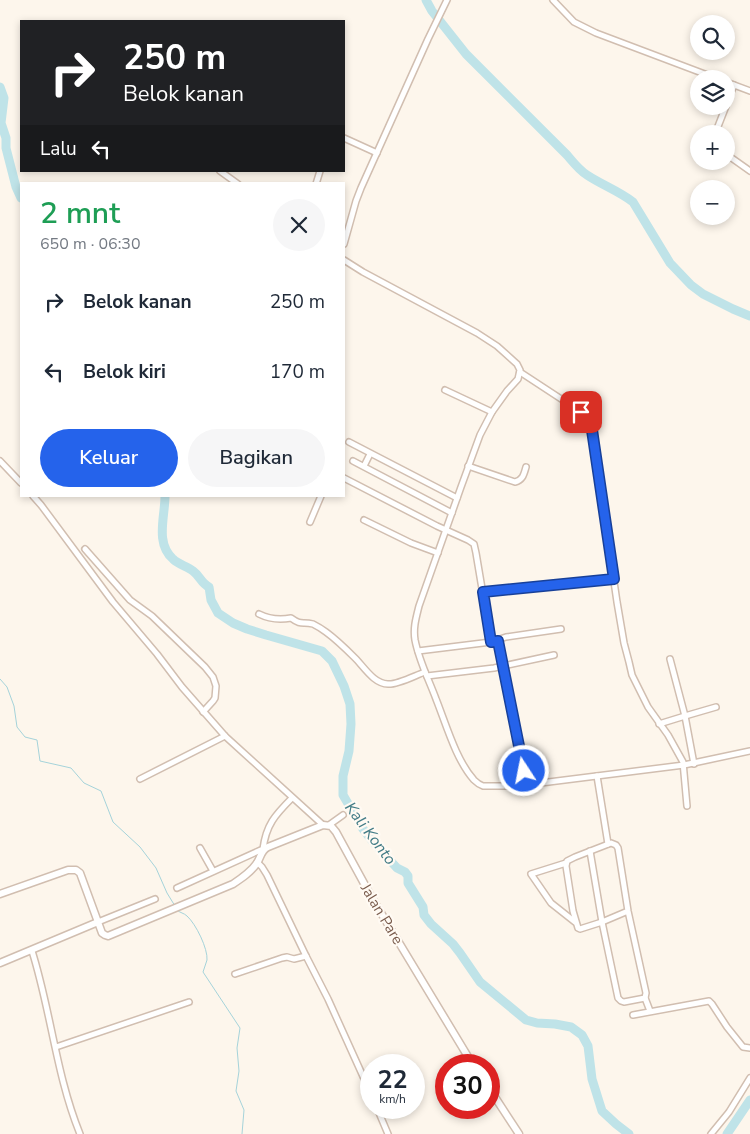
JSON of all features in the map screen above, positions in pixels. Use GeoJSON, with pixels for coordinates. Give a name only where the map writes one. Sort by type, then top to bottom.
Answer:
{"type":"FeatureCollection","features":[{"type":"Feature","properties":{"kind":"street"},"geometry":{"type":"LineString","coordinates":[[345,240],[356,201],[447,0]]}},
{"type":"Feature","properties":{"kind":"street"},"geometry":{"type":"LineString","coordinates":[[553,0],[570,19],[596,33],[694,70]]}},
{"type":"Feature","properties":{"kind":"street"},"geometry":{"type":"LineString","coordinates":[[735,85],[750,91]]}},
{"type":"Feature","properties":{"kind":"street"},"geometry":{"type":"LineString","coordinates":[[345,138],[377,153]]}},
{"type":"Feature","properties":{"kind":"street"},"geometry":{"type":"LineString","coordinates":[[735,160],[750,171]]}},
{"type":"Feature","properties":{"kind":"street"},"geometry":{"type":"LineString","coordinates":[[221,172],[235,182]]}},
{"type":"Feature","properties":{"kind":"street"},"geometry":{"type":"LineString","coordinates":[[345,261],[477,333],[497,346],[513,360],[520,372],[581,412],[589,420],[624,643],[632,675],[648,707],[680,755],[684,766],[687,806]]}},
{"type":"Feature","properties":{"kind":"street"},"geometry":{"type":"LineString","coordinates":[[520,372],[516,382],[492,412],[480,435],[415,621],[414,633],[426,674],[455,747],[468,773],[483,786],[527,785],[684,766],[750,751]]}},
{"type":"Feature","properties":{"kind":"street"},"geometry":{"type":"LineString","coordinates":[[445,390],[492,412]]}},
{"type":"Feature","properties":{"kind":"street"},"geometry":{"type":"LineString","coordinates":[[348,442],[457,498]]}},
{"type":"Feature","properties":{"kind":"street"},"geometry":{"type":"LineString","coordinates":[[364,466],[370,454]]}},
{"type":"Feature","properties":{"kind":"street"},"geometry":{"type":"LineString","coordinates":[[0,461],[20,482]]}},
{"type":"Feature","properties":{"kind":"street"},"geometry":{"type":"LineString","coordinates":[[353,461],[452,513]]}},
{"type":"Feature","properties":{"kind":"street"},"geometry":{"type":"LineString","coordinates":[[468,466],[515,482],[522,478],[526,467]]}},
{"type":"Feature","properties":{"kind":"street"},"geometry":{"type":"LineString","coordinates":[[345,479],[447,530],[463,536],[474,544],[494,641],[503,666],[527,785]]}},
{"type":"Feature","properties":{"kind":"street"},"geometry":{"type":"LineString","coordinates":[[34,497],[98,584],[182,687],[225,736],[292,798],[326,825]]}},
{"type":"Feature","properties":{"kind":"street"},"geometry":{"type":"LineString","coordinates":[[310,522],[321,497]]}},
{"type":"Feature","properties":{"kind":"street"},"geometry":{"type":"LineString","coordinates":[[364,520],[411,543],[438,553]]}},
{"type":"Feature","properties":{"kind":"street"},"geometry":{"type":"LineString","coordinates":[[85,549],[130,600],[152,616],[213,677],[216,686],[215,698],[204,712]]}},
{"type":"Feature","properties":{"kind":"street"},"geometry":{"type":"LineString","coordinates":[[483,592],[614,579]]}},
{"type":"Feature","properties":{"kind":"street"},"geometry":{"type":"LineString","coordinates":[[259,614],[279,620],[291,618],[301,624],[315,625],[341,644],[367,672],[384,684],[392,684],[426,674],[503,666],[554,656]]}},
{"type":"Feature","properties":{"kind":"street"},"geometry":{"type":"LineString","coordinates":[[418,651],[494,641],[506,637],[561,629]]}},
{"type":"Feature","properties":{"kind":"street"},"geometry":{"type":"LineString","coordinates":[[670,659],[685,716],[694,764]]}},
{"type":"Feature","properties":{"kind":"street"},"geometry":{"type":"LineString","coordinates":[[659,724],[716,707]]}},
{"type":"Feature","properties":{"kind":"street"},"geometry":{"type":"LineString","coordinates":[[140,779],[225,736]]}},
{"type":"Feature","properties":{"kind":"street"},"geometry":{"type":"LineString","coordinates":[[597,776],[608,844]]}},
{"type":"Feature","properties":{"kind":"street"},"geometry":{"type":"LineString","coordinates":[[0,894],[68,870],[76,870],[80,873],[103,935],[108,936],[183,906],[239,880],[257,862],[272,820],[292,798]]}},
{"type":"Feature","properties":{"kind":"street"},"geometry":{"type":"LineString","coordinates":[[177,888],[285,839],[326,825],[343,815]]}},
{"type":"Feature","properties":{"kind":"street","name":"Jalan Pare"},"geometry":{"type":"LineString","coordinates":[[326,825],[333,827],[372,898],[466,1054]]}},
{"type":"Feature","properties":{"kind":"street"},"geometry":{"type":"LineString","coordinates":[[575,922],[551,903],[532,874],[566,863],[568,860],[614,843],[618,848],[628,911],[646,993],[645,998],[650,1011]]}},
{"type":"Feature","properties":{"kind":"street"},"geometry":{"type":"LineString","coordinates":[[200,848],[213,871]]}},
{"type":"Feature","properties":{"kind":"street"},"geometry":{"type":"LineString","coordinates":[[590,851],[602,922],[619,1000],[624,1002],[645,998]]}},
{"type":"Feature","properties":{"kind":"street"},"geometry":{"type":"LineString","coordinates":[[257,862],[262,866],[328,998],[360,1069]]}},
{"type":"Feature","properties":{"kind":"street"},"geometry":{"type":"LineString","coordinates":[[566,863],[575,922],[578,928],[602,922],[628,911]]}},
{"type":"Feature","properties":{"kind":"street"},"geometry":{"type":"LineString","coordinates":[[0,963],[155,899]]}},
{"type":"Feature","properties":{"kind":"street"},"geometry":{"type":"LineString","coordinates":[[32,951],[64,1081],[80,1134]]}},
{"type":"Feature","properties":{"kind":"street"},"geometry":{"type":"LineString","coordinates":[[236,974],[282,958],[287,957],[293,960],[306,956]]}},
{"type":"Feature","properties":{"kind":"street"},"geometry":{"type":"LineString","coordinates":[[633,1014],[708,1001],[743,1047],[750,1048]]}},
{"type":"Feature","properties":{"kind":"street"},"geometry":{"type":"LineString","coordinates":[[56,1047],[190,1002]]}},
{"type":"Feature","properties":{"kind":"street"},"geometry":{"type":"LineString","coordinates":[[711,1134],[729,1112],[750,1078]]}},
{"type":"Feature","properties":{"kind":"street"},"geometry":{"type":"LineString","coordinates":[[500,1105],[519,1134]]}},
{"type":"Feature","properties":{"kind":"street"},"geometry":{"type":"LineString","coordinates":[[382,1119],[388,1134]]}},
{"type":"Feature","properties":{"kind":"waterway"},"geometry":{"type":"LineString","coordinates":[[426,0],[432,11],[466,54],[584,173],[633,202],[670,263],[691,285],[703,294],[750,316]]}},
{"type":"Feature","properties":{"kind":"waterway","name":"Kali Konto"},"geometry":{"type":"LineString","coordinates":[[0,87],[4,98],[1,123],[16,187],[20,196]]}},
{"type":"Feature","properties":{"kind":"waterway","name":"Kali Konto"},"geometry":{"type":"LineString","coordinates":[[165,497],[162,529],[167,553],[178,563],[193,571],[209,587],[211,600],[218,613],[233,623],[247,629],[322,651],[332,661],[350,704],[349,751],[343,776],[343,795],[363,829],[397,868],[405,872],[408,876],[408,883],[423,907],[424,915],[453,944],[480,982],[526,1020],[571,1027],[582,1035],[588,1046],[592,1079],[602,1111],[629,1134]]}},
{"type":"Feature","properties":{"kind":"waterway"},"geometry":{"type":"LineString","coordinates":[[0,679],[7,687],[14,706],[17,727],[25,737],[37,740],[40,761],[71,768],[84,783],[101,791],[113,822],[140,847],[156,868],[175,906]]}},
{"type":"Feature","properties":{"kind":"waterway"},"geometry":{"type":"LineString","coordinates":[[177,910],[187,916],[198,931],[207,955],[203,972],[240,1028],[237,1048],[239,1071],[236,1091],[244,1110],[242,1134]]}},
{"type":"Feature","properties":{"kind":"waterway"},"geometry":{"type":"LineString","coordinates":[[727,1134],[750,1100]]}},
{"type":"Feature","properties":{"kind":"route"},"geometry":{"type":"LineString","coordinates":[[524,771],[498,641],[491,642],[483,592],[614,579],[591,424],[581,412]]}}]}
